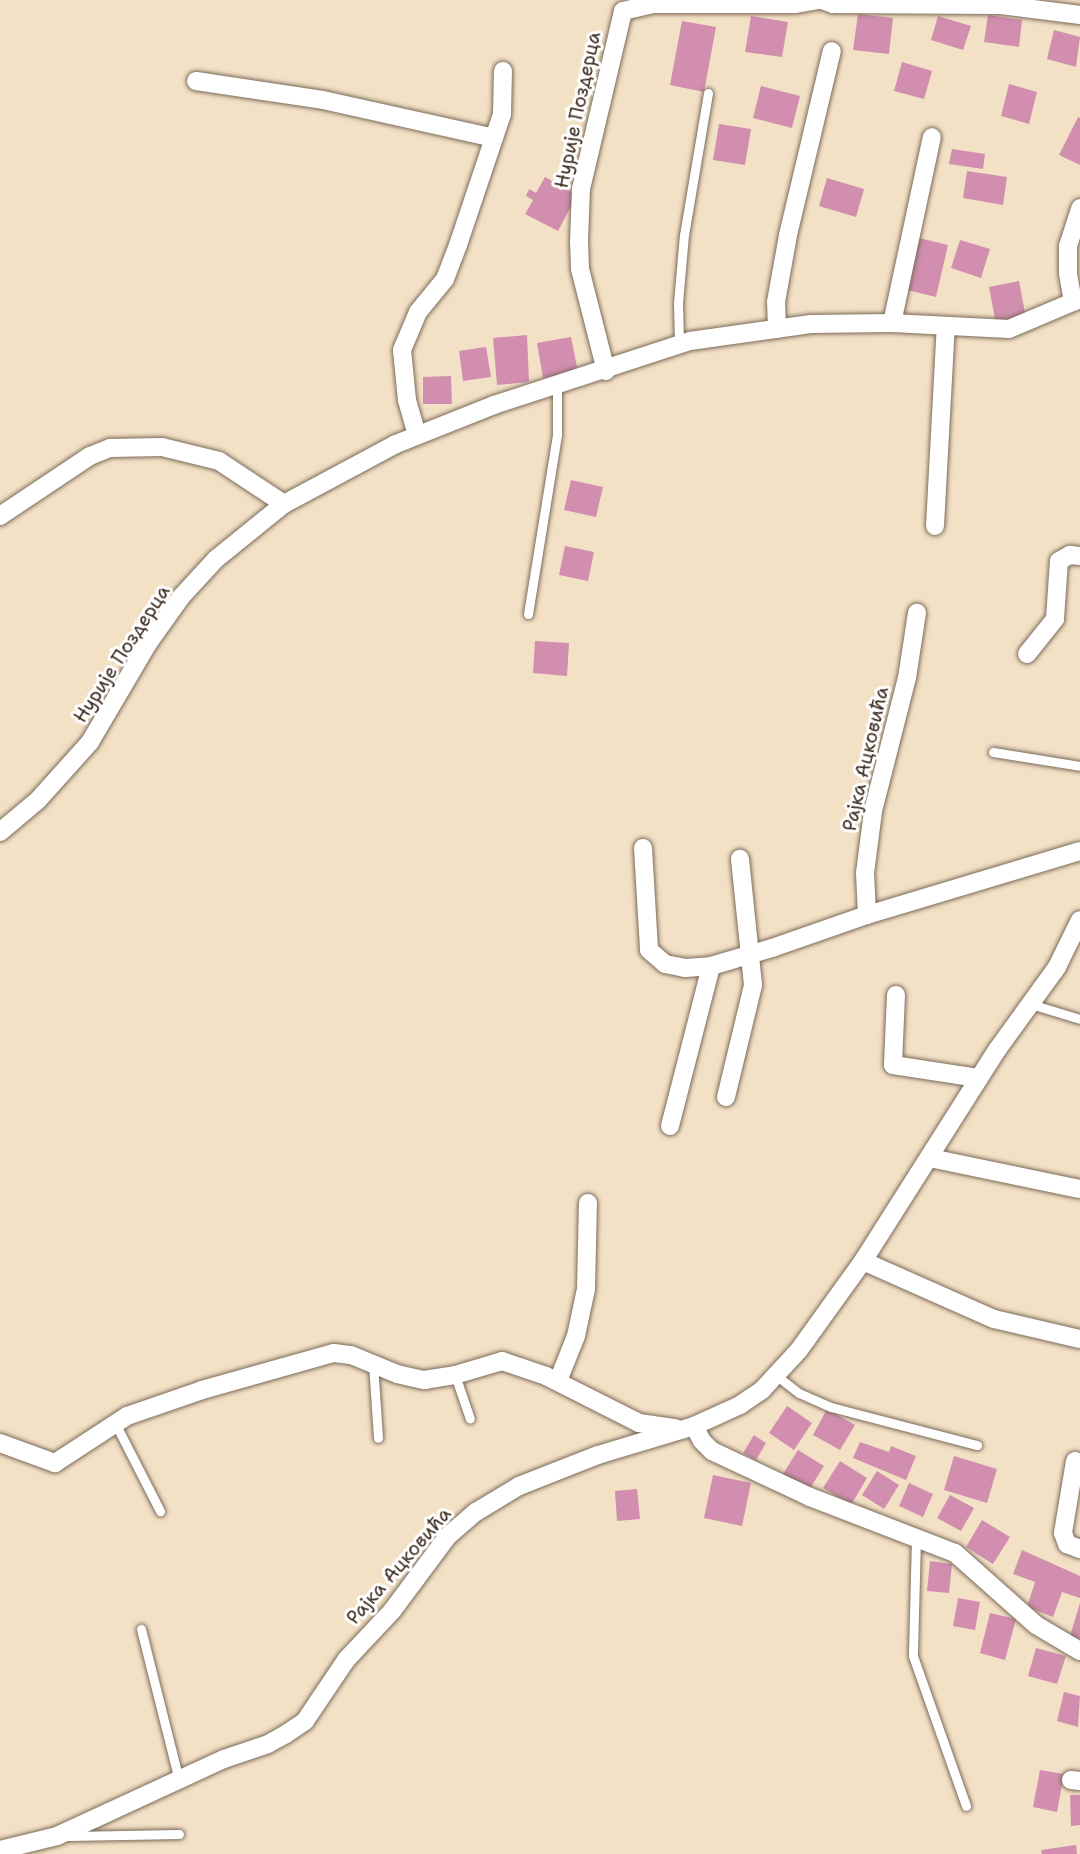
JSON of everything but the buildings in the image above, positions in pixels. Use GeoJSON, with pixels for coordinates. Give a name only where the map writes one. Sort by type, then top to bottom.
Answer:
{"type":"FeatureCollection","features":[{"type":"Feature","properties":{"kind":"street","name":"Нурије Поздерца"},"geometry":{"type":"LineString","coordinates":[[606,371],[580,269],[581,189],[623,11],[654,2],[796,4],[820,0],[833,4],[957,2],[1080,15]]}},
{"type":"Feature","properties":{"kind":"street"},"geometry":{"type":"LineString","coordinates":[[776,329],[776,302],[788,235],[832,51]]}},
{"type":"Feature","properties":{"kind":"street"},"geometry":{"type":"LineString","coordinates":[[417,435],[407,400],[402,350],[418,312],[445,279],[502,114],[503,71]]}},
{"type":"Feature","properties":{"kind":"street"},"geometry":{"type":"LineString","coordinates":[[196,81],[323,100],[494,138]]}},
{"type":"Feature","properties":{"kind":"street"},"geometry":{"type":"LineString","coordinates":[[892,323],[932,137]]}},
{"type":"Feature","properties":{"kind":"street","name":"Нурије Поздерца"},"geometry":{"type":"LineString","coordinates":[[0,832],[38,800],[90,742],[143,652],[181,597],[216,559],[284,503],[417,435],[494,405],[606,371],[679,343],[811,324],[892,323],[1009,329],[1076,301],[1068,247],[1080,208]]}},
{"type":"Feature","properties":{"kind":"street"},"geometry":{"type":"LineString","coordinates":[[935,526],[946,326]]}},
{"type":"Feature","properties":{"kind":"street"},"geometry":{"type":"LineString","coordinates":[[0,516],[90,456],[110,448],[162,447],[219,461],[284,503]]}},
{"type":"Feature","properties":{"kind":"street"},"geometry":{"type":"LineString","coordinates":[[1027,654],[1055,618],[1059,561],[1070,555],[1080,556]]}},
{"type":"Feature","properties":{"kind":"street","name":"Рајка Ацковића"},"geometry":{"type":"LineString","coordinates":[[867,915],[865,873],[871,822],[907,678],[917,613]]}},
{"type":"Feature","properties":{"kind":"street"},"geometry":{"type":"LineString","coordinates":[[643,848],[651,954],[665,964],[677,967],[710,966],[867,915],[1080,851]]}},
{"type":"Feature","properties":{"kind":"street"},"geometry":{"type":"LineString","coordinates":[[726,1097],[753,985],[740,859]]}},
{"type":"Feature","properties":{"kind":"street","name":"Рајка Ацковића"},"geometry":{"type":"LineString","coordinates":[[0,1850],[57,1836],[224,1759],[268,1744],[305,1721],[346,1660],[399,1603],[448,1536],[499,1496],[598,1455],[690,1428],[740,1405],[777,1376],[863,1261],[978,1078],[1057,967],[1080,920]]}},
{"type":"Feature","properties":{"kind":"street"},"geometry":{"type":"LineString","coordinates":[[670,1126],[710,966]]}},
{"type":"Feature","properties":{"kind":"street"},"geometry":{"type":"LineString","coordinates":[[896,995],[893,1065],[978,1078]]}},
{"type":"Feature","properties":{"kind":"street"},"geometry":{"type":"LineString","coordinates":[[930,1158],[1080,1189]]}},
{"type":"Feature","properties":{"kind":"street"},"geometry":{"type":"LineString","coordinates":[[558,1381],[576,1336],[586,1289],[587,1203]]}},
{"type":"Feature","properties":{"kind":"street"},"geometry":{"type":"LineString","coordinates":[[863,1261],[985,1315],[1023,1328],[1080,1339]]}},
{"type":"Feature","properties":{"kind":"street"},"geometry":{"type":"LineString","coordinates":[[0,1443],[55,1463],[115,1423],[156,1405],[324,1355],[351,1355],[424,1380],[455,1375],[502,1361],[558,1381],[639,1423],[690,1428],[712,1451],[810,1497],[916,1536],[965,1559],[1036,1625],[1080,1651]]}},
{"type":"Feature","properties":{"kind":"street"},"geometry":{"type":"LineString","coordinates":[[1075,1461],[1063,1533],[1067,1544],[1080,1549]]}},
{"type":"Feature","properties":{"kind":"lane"},"geometry":{"type":"LineString","coordinates":[[679,343],[678,303],[684,235],[708,93]]}},
{"type":"Feature","properties":{"kind":"lane"},"geometry":{"type":"LineString","coordinates":[[528,614],[557,434],[557,387]]}},
{"type":"Feature","properties":{"kind":"lane"},"geometry":{"type":"LineString","coordinates":[[993,752],[1080,766]]}},
{"type":"Feature","properties":{"kind":"lane"},"geometry":{"type":"LineString","coordinates":[[1031,1004],[1080,1019]]}},
{"type":"Feature","properties":{"kind":"lane"},"geometry":{"type":"LineString","coordinates":[[373,1364],[378,1437]]}},
{"type":"Feature","properties":{"kind":"lane"},"geometry":{"type":"LineString","coordinates":[[455,1375],[470,1419]]}},
{"type":"Feature","properties":{"kind":"lane"},"geometry":{"type":"LineString","coordinates":[[777,1376],[799,1393],[831,1406],[978,1445]]}},
{"type":"Feature","properties":{"kind":"lane"},"geometry":{"type":"LineString","coordinates":[[115,1423],[160,1511]]}},
{"type":"Feature","properties":{"kind":"lane"},"geometry":{"type":"LineString","coordinates":[[916,1536],[913,1656],[966,1806]]}},
{"type":"Feature","properties":{"kind":"lane"},"geometry":{"type":"LineString","coordinates":[[141,1629],[179,1780]]}},
{"type":"Feature","properties":{"kind":"lane","name":"Рајка Ацковића"},"geometry":{"type":"LineString","coordinates":[[57,1836],[179,1834]]}}]}
